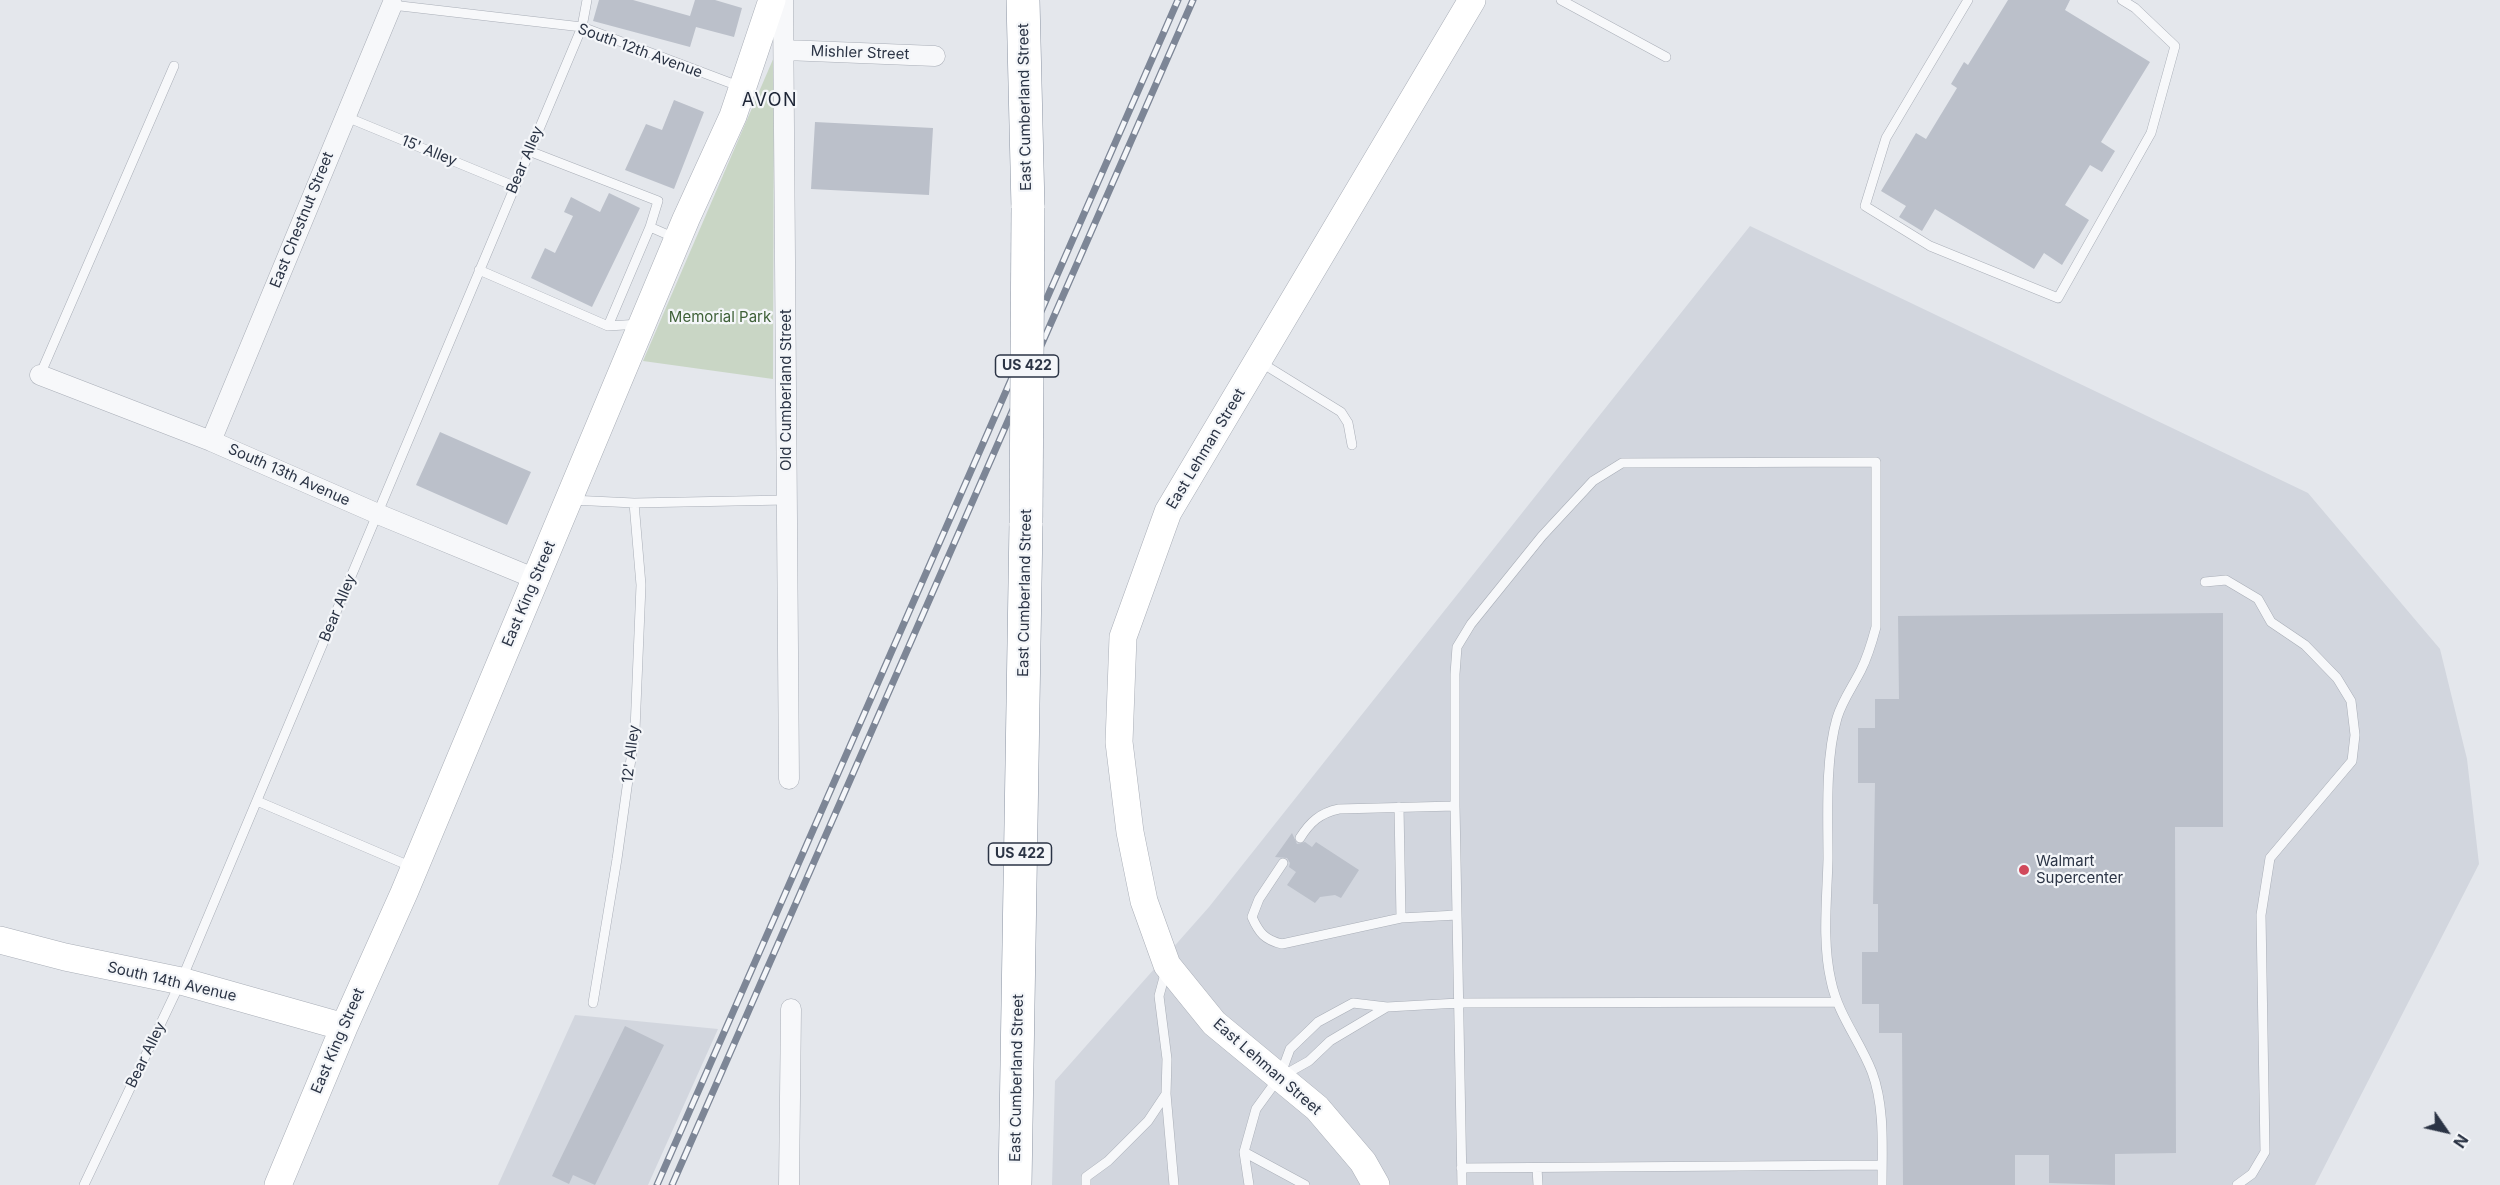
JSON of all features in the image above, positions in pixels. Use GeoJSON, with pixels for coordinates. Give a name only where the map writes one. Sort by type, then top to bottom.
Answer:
{"type":"FeatureCollection","features":[{"type":"Feature","properties":{"kind":"highway","name":"East Cumberland Street"},"geometry":{"type":"LineString","coordinates":[[1015,1185],[1026,524],[1028,208],[1023,0]]}},
{"type":"Feature","properties":{"kind":"street","name":"East King Street"},"geometry":{"type":"LineString","coordinates":[[278,1185],[344,1027],[415,868],[678,238],[733,116],[772,0]]}},
{"type":"Feature","properties":{"kind":"street","name":"Old Cumberland Street"},"geometry":{"type":"LineString","coordinates":[[783,0],[789,779]]}},
{"type":"Feature","properties":{"kind":"street","name":"East Lehman Street"},"geometry":{"type":"LineString","coordinates":[[1376,1185],[1363,1162],[1317,1108],[1214,1023],[1167,965],[1144,901],[1129,821],[1119,742],[1124,637],[1168,513],[1472,0]]}},
{"type":"Feature","properties":{"kind":"street","name":"East Chestnut Street"},"geometry":{"type":"LineString","coordinates":[[211,441],[344,116],[393,3]]}},
{"type":"Feature","properties":{"kind":"street","name":"Mishler Street"},"geometry":{"type":"LineString","coordinates":[[785,50],[935,56]]}},
{"type":"Feature","properties":{"kind":"street","name":"South 13th Avenue"},"geometry":{"type":"LineString","coordinates":[[40,375],[211,441],[378,514],[536,579]]}},
{"type":"Feature","properties":{"kind":"street","name":"South 14th Avenue"},"geometry":{"type":"LineString","coordinates":[[0,940],[65,957],[181,981],[344,1027]]}},
{"type":"Feature","properties":{"kind":"street"},"geometry":{"type":"LineString","coordinates":[[789,1185],[791,1009]]}},
{"type":"Feature","properties":{"kind":"lane","name":"Bear Alley"},"geometry":{"type":"LineString","coordinates":[[84,1185],[181,981],[582,27],[587,0]]}},
{"type":"Feature","properties":{"kind":"lane"},"geometry":{"type":"LineString","coordinates":[[1561,0],[1666,57]]}},
{"type":"Feature","properties":{"kind":"lane"},"geometry":{"type":"LineString","coordinates":[[1968,0],[1886,138],[1865,206],[1930,246],[2058,298],[2151,133],[2175,46],[2135,8],[2122,0]]}},
{"type":"Feature","properties":{"kind":"lane","name":"South 12th Avenue"},"geometry":{"type":"LineString","coordinates":[[393,3],[582,27],[743,88]]}},
{"type":"Feature","properties":{"kind":"lane"},"geometry":{"type":"LineString","coordinates":[[40,375],[174,66]]}},
{"type":"Feature","properties":{"kind":"lane","name":"15' Alley"},"geometry":{"type":"LineString","coordinates":[[344,116],[514,186]]}},
{"type":"Feature","properties":{"kind":"lane"},"geometry":{"type":"LineString","coordinates":[[529,151],[658,201],[650,227],[608,326]]}},
{"type":"Feature","properties":{"kind":"lane"},"geometry":{"type":"LineString","coordinates":[[650,227],[678,238]]}},
{"type":"Feature","properties":{"kind":"lane"},"geometry":{"type":"LineString","coordinates":[[479,270],[608,326],[642,323]]}},
{"type":"Feature","properties":{"kind":"lane"},"geometry":{"type":"LineString","coordinates":[[1258,360],[1341,412],[1348,423],[1352,445]]}},
{"type":"Feature","properties":{"kind":"lane"},"geometry":{"type":"LineString","coordinates":[[1462,1185],[1455,806],[1457,647],[1471,624],[1542,536],[1593,481],[1622,463],[1876,462],[1876,627],[1866,659],[1837,718],[1829,785],[1826,945],[1831,982],[1837,1002],[1872,1072],[1881,1110],[1882,1185]]}},
{"type":"Feature","properties":{"kind":"lane"},"geometry":{"type":"LineString","coordinates":[[568,500],[634,503],[786,500]]}},
{"type":"Feature","properties":{"kind":"lane","name":"12' Alley"},"geometry":{"type":"LineString","coordinates":[[593,1003],[617,859],[635,730],[641,585],[634,503]]}},
{"type":"Feature","properties":{"kind":"lane"},"geometry":{"type":"LineString","coordinates":[[2205,582],[2226,580],[2258,599],[2271,622],[2305,645],[2329,670],[2351,701],[2355,735],[2352,761],[2270,858],[2261,915],[2265,1152],[2252,1174],[2237,1185]]}},
{"type":"Feature","properties":{"kind":"lane"},"geometry":{"type":"LineString","coordinates":[[257,801],[415,868]]}},
{"type":"Feature","properties":{"kind":"lane"},"geometry":{"type":"LineString","coordinates":[[1300,838],[1315,818],[1327,812],[1455,806]]}},
{"type":"Feature","properties":{"kind":"lane"},"geometry":{"type":"LineString","coordinates":[[1400,807],[1401,918]]}},
{"type":"Feature","properties":{"kind":"lane"},"geometry":{"type":"LineString","coordinates":[[1283,863],[1258,899],[1252,917],[1258,930],[1268,941],[1282,944],[1401,918],[1457,915]]}},
{"type":"Feature","properties":{"kind":"lane"},"geometry":{"type":"LineString","coordinates":[[1167,965],[1159,996],[1167,1059],[1166,1094],[1174,1185]]}},
{"type":"Feature","properties":{"kind":"lane"},"geometry":{"type":"LineString","coordinates":[[1248,1185],[1244,1152],[1256,1109],[1280,1076],[1290,1049],[1318,1022],[1353,1003],[1387,1007],[1459,1003],[1837,1002]]}},
{"type":"Feature","properties":{"kind":"lane"},"geometry":{"type":"LineString","coordinates":[[1280,1076],[1309,1060],[1330,1041],[1387,1007]]}},
{"type":"Feature","properties":{"kind":"lane"},"geometry":{"type":"LineString","coordinates":[[1086,1185],[1086,1177],[1108,1161],[1148,1121],[1166,1094]]}},
{"type":"Feature","properties":{"kind":"lane"},"geometry":{"type":"LineString","coordinates":[[1244,1152],[1305,1185]]}},
{"type":"Feature","properties":{"kind":"lane"},"geometry":{"type":"LineString","coordinates":[[1461,1168],[1882,1166]]}},
{"type":"Feature","properties":{"kind":"lane"},"geometry":{"type":"LineString","coordinates":[[1537,1168],[1538,1185]]}},
{"type":"Feature","properties":{"kind":"shaded area"},"geometry":{"type":"Polygon","coordinates":[[[1750,226],[2308,493],[2440,649],[2467,759],[2479,864],[2315,1185],[1052,1185],[1055,1081],[1209,907],[1750,226]]]}},
{"type":"Feature","properties":{"kind":"shaded area"},"geometry":{"type":"Polygon","coordinates":[[[575,1015],[718,1029],[648,1185],[498,1185],[575,1015]]]}},
{"type":"Feature","properties":{"kind":"green space","name":"Memorial Park"},"geometry":{"type":"Polygon","coordinates":[[[774,57],[773,379],[643,361],[774,57]]]}},
{"type":"Feature","properties":{"kind":"building"},"geometry":{"type":"Polygon","coordinates":[[[599,0],[633,0],[690,16],[695,0],[715,0],[742,8],[734,37],[696,27],[690,47],[593,21],[599,0]]]}},
{"type":"Feature","properties":{"kind":"building"},"geometry":{"type":"Polygon","coordinates":[[[2008,0],[2070,0],[2065,10],[2150,62],[2101,142],[2115,151],[2102,172],[2090,165],[2065,205],[2089,220],[2062,265],[2044,253],[2034,269],[1935,209],[1922,231],[1899,217],[1906,206],[1881,191],[1916,133],[1926,139],[1957,88],[1951,84],[1964,62],[1968,65],[2008,0]]]}},
{"type":"Feature","properties":{"kind":"building"},"geometry":{"type":"Polygon","coordinates":[[[674,100],[704,112],[674,189],[625,170],[646,124],[662,130],[674,100]]]}},
{"type":"Feature","properties":{"kind":"building"},"geometry":{"type":"Polygon","coordinates":[[[815,122],[933,128],[929,195],[811,189],[815,122]]]}},
{"type":"Feature","properties":{"kind":"building"},"geometry":{"type":"Polygon","coordinates":[[[609,193],[640,208],[592,307],[531,278],[545,248],[555,253],[573,216],[564,212],[571,197],[600,212],[609,193]]]}},
{"type":"Feature","properties":{"kind":"building"},"geometry":{"type":"Polygon","coordinates":[[[440,432],[531,472],[507,525],[416,485],[440,432]]]}},
{"type":"Feature","properties":{"kind":"building","name":"Walmart Supercenter"},"geometry":{"type":"Polygon","coordinates":[[[2223,613],[2223,827],[2175,827],[2176,1153],[2115,1154],[2115,1185],[2049,1183],[2049,1155],[2015,1155],[2015,1185],[1903,1185],[1902,1033],[1879,1033],[1879,1004],[1862,1004],[1862,952],[1878,952],[1878,904],[1873,904],[1875,783],[1858,783],[1858,728],[1875,728],[1875,699],[1899,699],[1898,616],[2223,613]]]}},
{"type":"Feature","properties":{"kind":"building"},"geometry":{"type":"Polygon","coordinates":[[[1292,833],[1297,844],[1305,842],[1312,847],[1316,842],[1359,870],[1341,898],[1335,895],[1320,897],[1315,903],[1287,885],[1296,872],[1289,867],[1290,863],[1287,858],[1275,857],[1292,833]]]}},
{"type":"Feature","properties":{"kind":"building"},"geometry":{"type":"Polygon","coordinates":[[[625,1026],[664,1045],[595,1185],[573,1175],[569,1184],[552,1176],[625,1026]]]}},
{"type":"Feature","properties":{"kind":"railway"},"geometry":{"type":"LineString","coordinates":[[657,1185],[1178,0]]}},
{"type":"Feature","properties":{"kind":"railway"},"geometry":{"type":"LineString","coordinates":[[672,1185],[1193,0]]}},
{"type":"Feature","properties":{"kind":"place","name":"Walmart Supercenter"},"geometry":{"type":"Point","coordinates":[2024,870]}},
{"type":"Feature","properties":{"kind":"district","name":"AVON"},"geometry":{"type":"Point","coordinates":[770,101]}}]}
